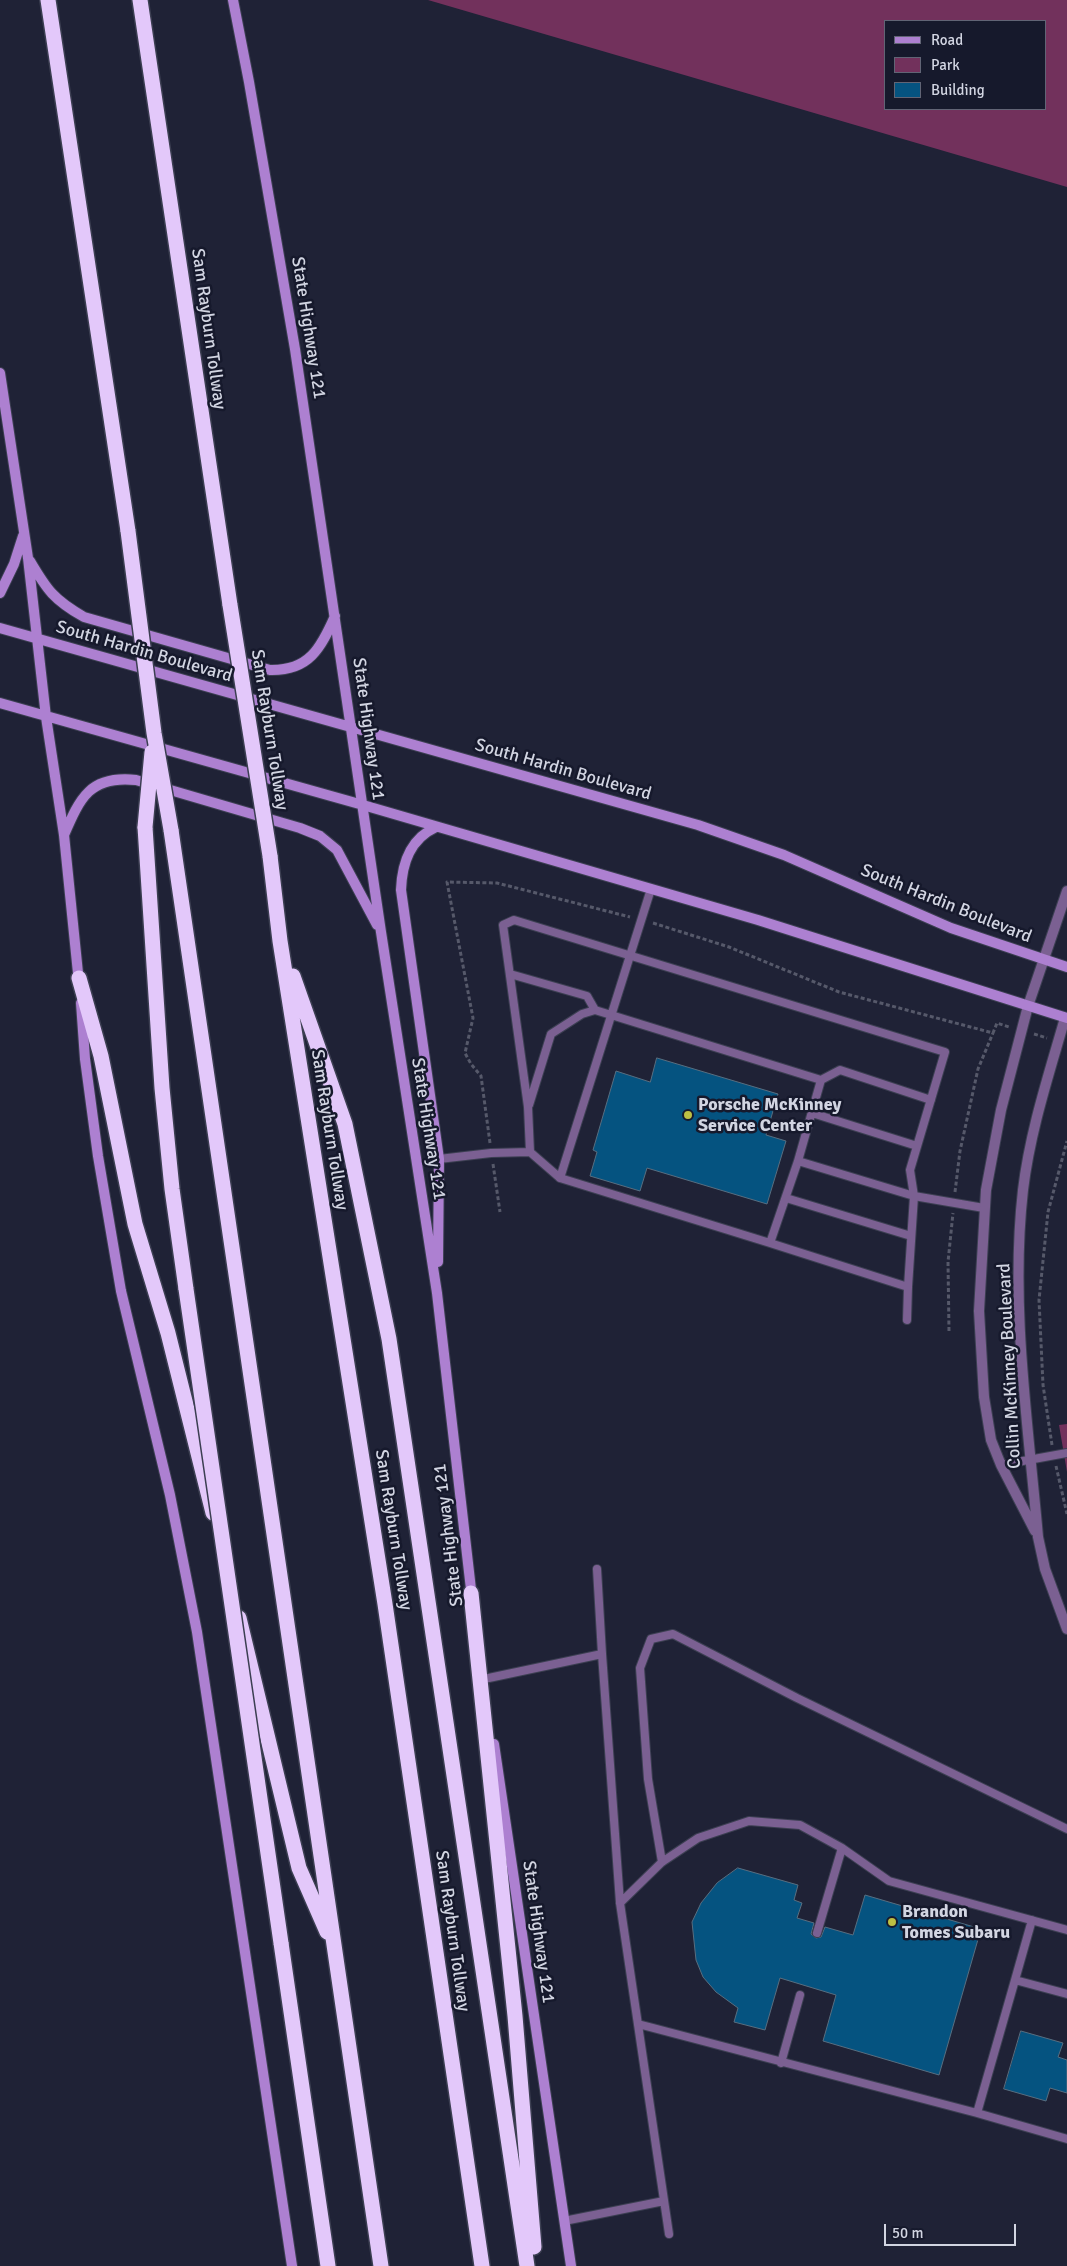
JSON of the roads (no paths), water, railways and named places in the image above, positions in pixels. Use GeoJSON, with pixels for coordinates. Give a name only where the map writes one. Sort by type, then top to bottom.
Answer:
{"type":"FeatureCollection","features":[{"type":"Feature","properties":{"kind":"highway"},"geometry":{"type":"LineString","coordinates":[[48,0],[128,531],[154,733],[171,830],[381,2266]]}},
{"type":"Feature","properties":{"kind":"highway","name":"Sam Rayburn Tollway"},"geometry":{"type":"LineString","coordinates":[[140,0],[230,605],[270,856],[280,941],[385,1604],[482,2266]]}},
{"type":"Feature","properties":{"kind":"highway"},"geometry":{"type":"LineString","coordinates":[[154,733],[145,827],[162,1088],[172,1189],[328,2266]]}},
{"type":"Feature","properties":{"kind":"highway"},"geometry":{"type":"LineString","coordinates":[[280,941],[345,1124],[389,1339],[527,2266]]}},
{"type":"Feature","properties":{"kind":"highway"},"geometry":{"type":"LineString","coordinates":[[79,978],[101,1056],[135,1224],[168,1332],[268,1732],[299,1868],[335,1951]]}},
{"type":"Feature","properties":{"kind":"highway"},"geometry":{"type":"LineString","coordinates":[[471,1592],[515,2016],[535,2266]]}},
{"type":"Feature","properties":{"kind":"main road","name":"State Highway 121"},"geometry":{"type":"LineString","coordinates":[[233,0],[256,119],[295,349],[381,932],[437,1293],[471,1592],[571,2266]]}},
{"type":"Feature","properties":{"kind":"main road"},"geometry":{"type":"LineString","coordinates":[[0,372],[28,558],[46,718],[64,835],[94,1127],[121,1291],[170,1495],[197,1632],[292,2266]]}},
{"type":"Feature","properties":{"kind":"main road"},"geometry":{"type":"LineString","coordinates":[[0,593],[14,564],[24,533]]}},
{"type":"Feature","properties":{"kind":"main road"},"geometry":{"type":"LineString","coordinates":[[28,558],[46,588],[62,605],[84,617],[270,670],[292,668],[311,657],[326,637],[335,614]]}},
{"type":"Feature","properties":{"kind":"main road","name":"South Hardin Boulevard"},"geometry":{"type":"LineString","coordinates":[[0,628],[690,823],[744,840],[809,866],[951,928],[1067,967]]}},
{"type":"Feature","properties":{"kind":"main road"},"geometry":{"type":"LineString","coordinates":[[0,703],[46,718],[363,805],[767,923],[1028,1006],[1066,1016]]}},
{"type":"Feature","properties":{"kind":"main road"},"geometry":{"type":"LineString","coordinates":[[64,835],[75,810],[88,790],[101,783],[116,779],[136,780],[300,828],[320,836],[337,850],[381,932]]}},
{"type":"Feature","properties":{"kind":"main road"},"geometry":{"type":"LineString","coordinates":[[436,827],[420,835],[409,851],[401,877],[401,890],[439,1159],[437,1293]]}},
{"type":"Feature","properties":{"kind":"street","name":"Collin McKinney Boulevard"},"geometry":{"type":"LineString","coordinates":[[1038,1537],[1000,1465],[991,1440],[987,1422],[981,1361],[980,1292],[984,1208],[1001,1110],[1028,1006],[1067,891]]}},
{"type":"Feature","properties":{"kind":"street","name":"Collin McKinney Boulevard"},"geometry":{"type":"LineString","coordinates":[[1066,1016],[1028,1158],[1020,1222],[1020,1331],[1038,1537],[1045,1568],[1067,1629]]}},
{"type":"Feature","properties":{"kind":"lane"},"geometry":{"type":"LineString","coordinates":[[560,1178],[651,889]]}},
{"type":"Feature","properties":{"kind":"lane"},"geometry":{"type":"LineString","coordinates":[[530,1152],[528,1107],[503,925],[514,920],[945,1052],[910,1170],[914,1196],[907,1320]]}},
{"type":"Feature","properties":{"kind":"lane"},"geometry":{"type":"LineString","coordinates":[[510,974],[586,996],[595,1010]]}},
{"type":"Feature","properties":{"kind":"lane"},"geometry":{"type":"LineString","coordinates":[[528,1107],[551,1034],[582,1014],[595,1010],[821,1080],[840,1070],[931,1100]]}},
{"type":"Feature","properties":{"kind":"lane"},"geometry":{"type":"LineString","coordinates":[[770,1244],[798,1161],[821,1080]]}},
{"type":"Feature","properties":{"kind":"lane"},"geometry":{"type":"LineString","coordinates":[[812,1113],[917,1146]]}},
{"type":"Feature","properties":{"kind":"lane"},"geometry":{"type":"LineString","coordinates":[[439,1159],[491,1153],[530,1152],[560,1178],[908,1287]]}},
{"type":"Feature","properties":{"kind":"lane"},"geometry":{"type":"LineString","coordinates":[[798,1161],[914,1196],[984,1208]]}},
{"type":"Feature","properties":{"kind":"lane"},"geometry":{"type":"LineString","coordinates":[[786,1198],[911,1236]]}},
{"type":"Feature","properties":{"kind":"lane"},"geometry":{"type":"LineString","coordinates":[[1000,1465],[1067,1453]]}},
{"type":"Feature","properties":{"kind":"lane"},"geometry":{"type":"LineString","coordinates":[[597,1569],[620,1904],[669,2234]]}},
{"type":"Feature","properties":{"kind":"lane"},"geometry":{"type":"LineString","coordinates":[[662,1862],[648,1780],[640,1668],[651,1639],[673,1634],[797,1698],[1067,1829]]}},
{"type":"Feature","properties":{"kind":"lane"},"geometry":{"type":"LineString","coordinates":[[484,1678],[602,1654]]}},
{"type":"Feature","properties":{"kind":"lane"},"geometry":{"type":"LineString","coordinates":[[620,1904],[662,1862],[698,1838],[749,1822],[800,1825],[842,1848],[889,1881],[1067,1930]]}},
{"type":"Feature","properties":{"kind":"lane"},"geometry":{"type":"LineString","coordinates":[[817,1933],[842,1848]]}},
{"type":"Feature","properties":{"kind":"lane"},"geometry":{"type":"LineString","coordinates":[[977,2113],[1032,1920]]}},
{"type":"Feature","properties":{"kind":"lane"},"geometry":{"type":"LineString","coordinates":[[1015,1980],[1067,1994]]}},
{"type":"Feature","properties":{"kind":"lane"},"geometry":{"type":"LineString","coordinates":[[781,2063],[800,1995]]}},
{"type":"Feature","properties":{"kind":"lane"},"geometry":{"type":"LineString","coordinates":[[638,2024],[977,2113],[1067,2139]]}},
{"type":"Feature","properties":{"kind":"lane"},"geometry":{"type":"LineString","coordinates":[[564,2221],[664,2201]]}},
{"type":"Feature","properties":{"kind":"place","name":"Porsche McKinney Service Center"},"geometry":{"type":"Point","coordinates":[688,1115]}},
{"type":"Feature","properties":{"kind":"place","name":"Brandon Tomes Subaru"},"geometry":{"type":"Point","coordinates":[892,1922]}}]}
